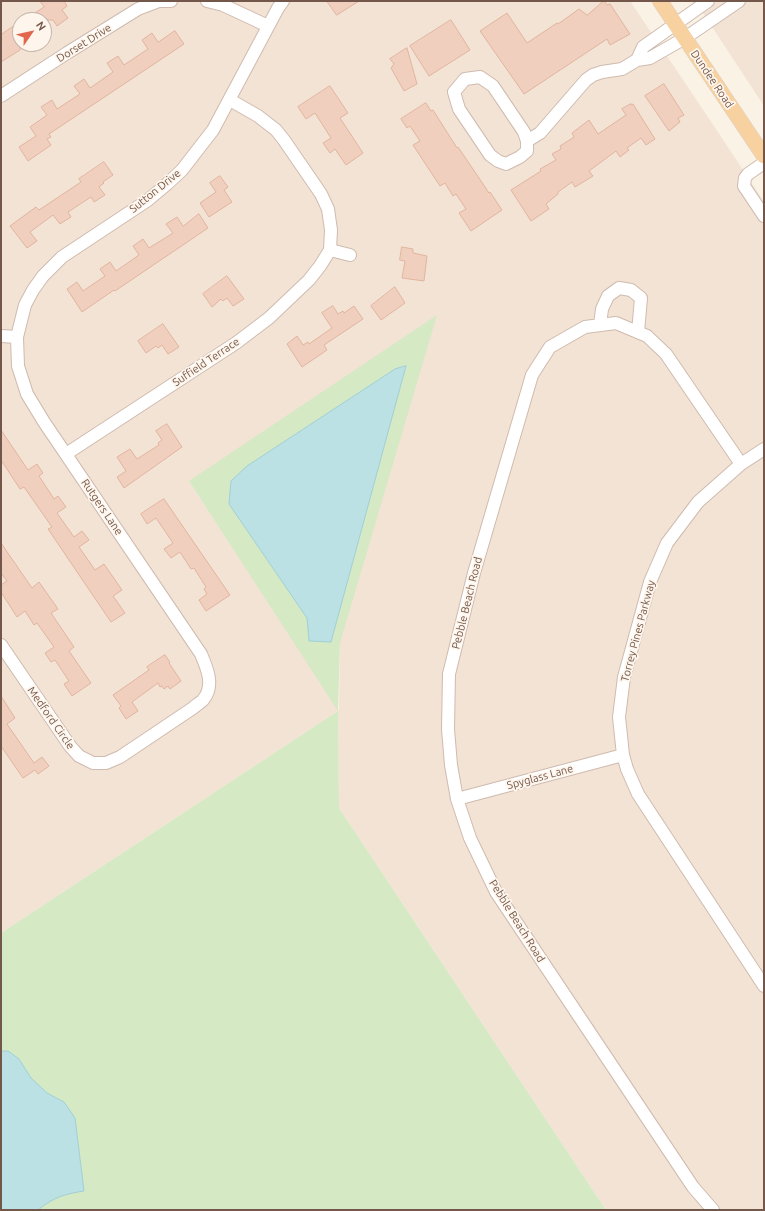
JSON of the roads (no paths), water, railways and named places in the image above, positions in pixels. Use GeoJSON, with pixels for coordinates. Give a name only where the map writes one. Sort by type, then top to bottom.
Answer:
{"type":"FeatureCollection","features":[{"type":"Feature","properties":{"kind":"main road","name":"Dundee Road"},"geometry":{"type":"LineString","coordinates":[[660,1],[764,156]]}},
{"type":"Feature","properties":{"kind":"street","name":"Dorset Drive"},"geometry":{"type":"LineString","coordinates":[[1,96],[132,12],[159,1],[171,1]]}},
{"type":"Feature","properties":{"kind":"street"},"geometry":{"type":"LineString","coordinates":[[207,1],[223,5],[268,26]]}},
{"type":"Feature","properties":{"kind":"street","name":"Sutton Drive"},"geometry":{"type":"LineString","coordinates":[[17,337],[25,305],[43,276],[62,257],[148,200],[182,170],[213,130],[268,26],[283,1]]}},
{"type":"Feature","properties":{"kind":"street"},"geometry":{"type":"LineString","coordinates":[[636,60],[643,47],[708,1]]}},
{"type":"Feature","properties":{"kind":"street"},"geometry":{"type":"LineString","coordinates":[[527,141],[540,132],[586,80],[597,74],[622,69],[636,60],[650,58],[685,38],[735,2]]}},
{"type":"Feature","properties":{"kind":"street"},"geometry":{"type":"LineString","coordinates":[[480,77],[493,86],[524,132],[527,141],[527,151],[520,157],[506,164],[498,161],[490,155],[458,109],[454,92],[465,79],[480,77]]}},
{"type":"Feature","properties":{"kind":"street","name":"Suffield Terrace"},"geometry":{"type":"LineString","coordinates":[[66,454],[236,343],[290,299],[309,280],[330,250],[331,230],[328,209],[321,194],[276,130],[258,116],[230,100]]}},
{"type":"Feature","properties":{"kind":"street"},"geometry":{"type":"LineString","coordinates":[[764,163],[748,174],[745,178],[744,186],[764,216]]}},
{"type":"Feature","properties":{"kind":"street"},"geometry":{"type":"LineString","coordinates":[[330,250],[350,255]]}},
{"type":"Feature","properties":{"kind":"street"},"geometry":{"type":"LineString","coordinates":[[600,325],[602,309],[608,296],[619,288],[631,290],[642,298],[638,332]]}},
{"type":"Feature","properties":{"kind":"street","name":"Pebble Beach Road"},"geometry":{"type":"LineString","coordinates":[[713,1210],[693,1187],[496,892],[470,838],[457,799],[451,765],[448,729],[449,674],[474,573],[525,397],[532,375],[550,347],[585,327],[616,323],[647,336],[666,354],[741,464]]}},
{"type":"Feature","properties":{"kind":"street"},"geometry":{"type":"LineString","coordinates":[[1,336],[17,337]]}},
{"type":"Feature","properties":{"kind":"street","name":"Rutgers Lane"},"geometry":{"type":"LineString","coordinates":[[17,337],[18,366],[27,394],[44,422],[200,654],[208,670],[209,685]]}},
{"type":"Feature","properties":{"kind":"street","name":"Torrey Pines Parkway"},"geometry":{"type":"LineString","coordinates":[[764,449],[741,464],[698,502],[666,543],[650,582],[624,677],[619,717],[623,755],[627,769],[638,794],[764,986]]}},
{"type":"Feature","properties":{"kind":"street","name":"Medford Circle"},"geometry":{"type":"LineString","coordinates":[[1,645],[70,746],[79,756],[93,763],[106,763],[120,757],[187,712],[204,699],[209,685]]}},
{"type":"Feature","properties":{"kind":"street","name":"Spyglass Lane"},"geometry":{"type":"LineString","coordinates":[[457,799],[623,755]]}},
{"type":"Feature","properties":{"kind":"water"},"geometry":{"type":"Polygon","coordinates":[[[406,366],[331,642],[309,641],[307,618],[229,504],[231,481],[247,466],[395,369],[406,366]]]}},
{"type":"Feature","properties":{"kind":"water"},"geometry":{"type":"Polygon","coordinates":[[[1,1051],[8,1051],[19,1059],[31,1078],[47,1093],[64,1102],[75,1118],[84,1191],[71,1193],[60,1197],[49,1202],[38,1210],[1,1210],[1,1051]]]}}]}
